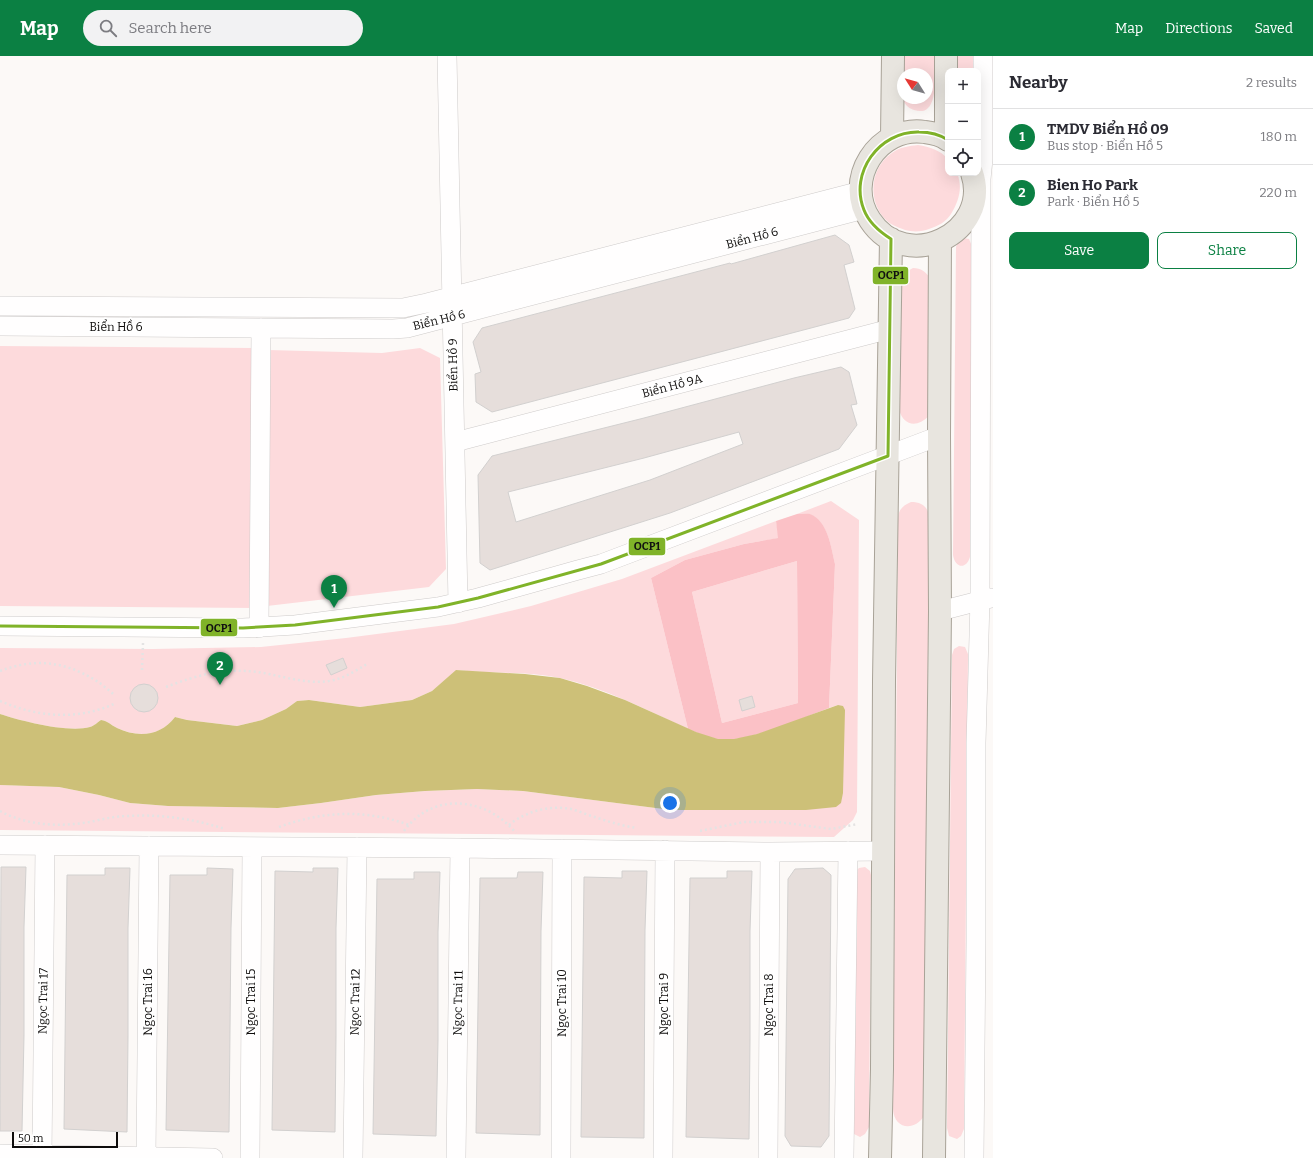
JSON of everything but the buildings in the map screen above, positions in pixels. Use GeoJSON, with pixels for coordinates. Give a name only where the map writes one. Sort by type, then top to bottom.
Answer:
{"type":"FeatureCollection","features":[{"type":"Feature","properties":{"kind":"main road"},"geometry":{"type":"LineString","coordinates":[[892,137],[893,56]]}},
{"type":"Feature","properties":{"kind":"main road"},"geometry":{"type":"LineString","coordinates":[[946,56],[947,104]]}},
{"type":"Feature","properties":{"kind":"main road"},"geometry":{"type":"LineString","coordinates":[[945,138],[932,133],[919,131],[905,132],[892,137],[880,145],[872,154],[862,175],[862,200],[869,220],[875,227],[891,239],[910,245],[931,244],[940,241],[958,229],[965,220],[973,201],[982,169]]}},
{"type":"Feature","properties":{"kind":"main road"},"geometry":{"type":"LineString","coordinates":[[880,1158],[884,851],[884,681],[891,239]]}},
{"type":"Feature","properties":{"kind":"main road"},"geometry":{"type":"LineString","coordinates":[[934,1158],[940,611],[940,241]]}},
{"type":"Feature","properties":{"kind":"street","name":"Biển Hồ 9"},"geometry":{"type":"LineString","coordinates":[[447,56],[458,603]]}},
{"type":"Feature","properties":{"kind":"street"},"geometry":{"type":"LineString","coordinates":[[974,1158],[976,743],[987,599],[982,169],[983,56]]}},
{"type":"Feature","properties":{"kind":"street","name":"Biển Hồ 6"},"geometry":{"type":"LineString","coordinates":[[0,306],[392,309],[415,306],[862,200]]}},
{"type":"Feature","properties":{"kind":"street","name":"Biển Hồ 6"},"geometry":{"type":"LineString","coordinates":[[0,326],[407,328],[862,200]]}},
{"type":"Feature","properties":{"kind":"street"},"geometry":{"type":"LineString","coordinates":[[259,628],[261,328]]}},
{"type":"Feature","properties":{"kind":"street","name":"Biển Hồ 9A"},"geometry":{"type":"LineString","coordinates":[[455,442],[890,329]]}},
{"type":"Feature","properties":{"kind":"street"},"geometry":{"type":"LineString","coordinates":[[0,626],[259,628],[299,625],[438,607],[458,603],[601,564],[939,436]]}},
{"type":"Feature","properties":{"kind":"street"},"geometry":{"type":"LineString","coordinates":[[940,611],[987,599]]}},
{"type":"Feature","properties":{"kind":"street"},"geometry":{"type":"LineString","coordinates":[[0,845],[357,847],[770,852],[884,851]]}},
{"type":"Feature","properties":{"kind":"street","name":"Ngọc Trai 17"},"geometry":{"type":"LineString","coordinates":[[42,1156],[45,845]]}},
{"type":"Feature","properties":{"kind":"street","name":"Ngọc Trai 16"},"geometry":{"type":"LineString","coordinates":[[146,1158],[149,846]]}},
{"type":"Feature","properties":{"kind":"street","name":"Ngọc Trai 15"},"geometry":{"type":"LineString","coordinates":[[250,1158],[252,847]]}},
{"type":"Feature","properties":{"kind":"street","name":"Ngọc Trai 12"},"geometry":{"type":"LineString","coordinates":[[353,1158],[357,847]]}},
{"type":"Feature","properties":{"kind":"street","name":"Ngọc Trai 11"},"geometry":{"type":"LineString","coordinates":[[456,1158],[460,848]]}},
{"type":"Feature","properties":{"kind":"street","name":"Ngọc Trai 10"},"geometry":{"type":"LineString","coordinates":[[561,1158],[562,849]]}},
{"type":"Feature","properties":{"kind":"street","name":"Ngọc Trai 9"},"geometry":{"type":"LineString","coordinates":[[663,1158],[665,850]]}},
{"type":"Feature","properties":{"kind":"street"},"geometry":{"type":"LineString","coordinates":[[844,1158],[848,851]]}},
{"type":"Feature","properties":{"kind":"street","name":"Ngọc Trai 8"},"geometry":{"type":"LineString","coordinates":[[768,1158],[770,852]]}},
{"type":"Feature","properties":{"kind":"street"},"geometry":{"type":"LineString","coordinates":[[0,1154],[146,1158],[213,1158]]}},
{"type":"Feature","properties":{"kind":"path"},"geometry":{"type":"LineString","coordinates":[[142,670],[143,643]]}},
{"type":"Feature","properties":{"kind":"path"},"geometry":{"type":"LineString","coordinates":[[0,671],[23,664],[34,663],[49,663],[66,666],[95,680],[115,695]]}},
{"type":"Feature","properties":{"kind":"path"},"geometry":{"type":"LineString","coordinates":[[166,687],[185,679],[205,674],[245,670],[301,680],[334,680],[367,664]]}},
{"type":"Feature","properties":{"kind":"path"},"geometry":{"type":"LineString","coordinates":[[0,701],[29,711],[59,716],[91,713],[116,703]]}},
{"type":"Feature","properties":{"kind":"path"},"geometry":{"type":"LineString","coordinates":[[400,837],[408,825],[418,816],[429,810],[443,805],[464,803],[484,808],[502,819],[521,838]]}},
{"type":"Feature","properties":{"kind":"path"},"geometry":{"type":"LineString","coordinates":[[509,825],[525,814],[539,810],[556,808],[571,809],[618,825],[637,828]]}},
{"type":"Feature","properties":{"kind":"path"},"geometry":{"type":"LineString","coordinates":[[0,812],[38,824],[68,824],[129,816],[167,816],[190,819],[226,829]]}},
{"type":"Feature","properties":{"kind":"path"},"geometry":{"type":"LineString","coordinates":[[279,827],[307,819],[345,813],[382,817],[408,825]]}},
{"type":"Feature","properties":{"kind":"path"},"geometry":{"type":"LineString","coordinates":[[700,831],[744,822],[779,822],[831,829],[858,824]]}},
{"type":"Feature","properties":{"kind":"shaded area"},"geometry":{"type":"Polygon","coordinates":[[[903,56],[935,56],[933,96],[933,68],[903,68],[903,56]]]}},
{"type":"Feature","properties":{"kind":"shaded area"},"geometry":{"type":"Polygon","coordinates":[[[957,56],[973,56],[973,68],[957,68],[957,56]]]}},
{"type":"Feature","properties":{"kind":"shaded area"},"geometry":{"type":"Polygon","coordinates":[[[930,104],[923,111],[914,110],[906,105],[930,104]]]}},
{"type":"Feature","properties":{"kind":"shaded area"},"geometry":{"type":"Polygon","coordinates":[[[918,145],[934,149],[942,153],[945,156],[945,176],[958,176],[960,183],[959,194],[951,214],[942,223],[923,231],[905,230],[888,222],[879,210],[875,201],[874,183],[880,166],[892,153],[898,149],[918,145]]]}},
{"type":"Feature","properties":{"kind":"shaded area"},"geometry":{"type":"Polygon","coordinates":[[[963,238],[969,239],[972,246],[970,557],[966,564],[961,566],[956,563],[953,555],[956,247],[958,241],[963,238]]]}},
{"type":"Feature","properties":{"kind":"shaded area"},"geometry":{"type":"Polygon","coordinates":[[[913,268],[923,271],[930,278],[929,416],[915,424],[907,422],[901,415],[899,409],[900,283],[904,273],[913,268]]]}},
{"type":"Feature","properties":{"kind":"shaded area"},"geometry":{"type":"Polygon","coordinates":[[[0,346],[253,348],[254,608],[0,606],[0,346]]]}},
{"type":"Feature","properties":{"kind":"shaded area"},"geometry":{"type":"Polygon","coordinates":[[[420,348],[440,358],[446,569],[429,587],[267,606],[268,350],[382,353],[420,348]]]}},
{"type":"Feature","properties":{"kind":"shaded area"},"geometry":{"type":"Polygon","coordinates":[[[831,501],[859,520],[857,812],[853,820],[834,837],[0,830],[0,785],[59,787],[130,803],[168,806],[278,808],[376,795],[477,789],[523,791],[671,810],[806,810],[838,705],[829,708],[835,564],[828,535],[821,522],[809,514],[797,514],[831,501]]]}},
{"type":"Feature","properties":{"kind":"shaded area"},"geometry":{"type":"Polygon","coordinates":[[[911,502],[923,505],[927,509],[929,515],[924,1116],[915,1124],[905,1126],[897,1121],[894,1116],[893,1109],[898,520],[901,509],[911,502]]]}},
{"type":"Feature","properties":{"kind":"shaded area"},"geometry":{"type":"Polygon","coordinates":[[[797,514],[810,514],[821,522],[828,535],[835,564],[829,708],[789,724],[743,738],[729,740],[706,736],[688,729],[651,578],[685,560],[744,544],[778,538],[776,521],[797,514]],[[797,561],[692,592],[722,723],[798,703],[797,561]]]}},
{"type":"Feature","properties":{"kind":"shaded area"},"geometry":{"type":"Polygon","coordinates":[[[776,521],[779,538],[744,544],[685,560],[651,578],[688,729],[641,707],[577,682],[534,674],[457,670],[432,691],[412,700],[360,707],[309,700],[297,701],[286,709],[262,720],[237,726],[187,720],[175,717],[163,728],[141,734],[125,731],[101,720],[90,727],[70,728],[32,723],[0,714],[0,648],[153,649],[261,647],[454,624],[531,606],[622,579],[776,521]]]}},
{"type":"Feature","properties":{"kind":"shaded area"},"geometry":{"type":"Polygon","coordinates":[[[797,561],[798,703],[722,723],[692,592],[797,561]]]}},
{"type":"Feature","properties":{"kind":"shaded area"},"geometry":{"type":"Polygon","coordinates":[[[959,646],[965,647],[968,654],[964,1129],[961,1136],[957,1139],[949,1136],[947,1128],[952,655],[954,649],[959,646]]]}},
{"type":"Feature","properties":{"kind":"shaded area"},"geometry":{"type":"Polygon","coordinates":[[[456,670],[525,674],[560,678],[625,700],[696,732],[718,739],[734,739],[757,734],[838,705],[843,706],[845,710],[843,793],[841,803],[836,807],[806,810],[671,810],[523,791],[477,789],[376,795],[278,808],[168,806],[130,803],[59,787],[0,785],[0,714],[32,723],[70,728],[90,727],[101,720],[125,731],[141,734],[163,728],[175,717],[187,720],[237,726],[262,720],[286,709],[297,701],[309,700],[360,707],[412,700],[432,691],[456,670]]]}},
{"type":"Feature","properties":{"kind":"shaded area"},"geometry":{"type":"Polygon","coordinates":[[[865,867],[870,871],[871,875],[869,1127],[865,1134],[860,1137],[854,1134],[857,870],[865,867]]]}},
{"type":"Feature","properties":{"kind":"transit line","name":"OCP1"},"geometry":{"type":"LineString","coordinates":[[0,626],[243,628],[295,625],[438,607],[478,598],[601,564],[888,456],[891,239],[875,227],[866,215],[860,196],[861,182],[864,169],[871,157],[880,146],[891,139],[905,134],[919,132],[926,132],[945,138]]}},
{"type":"Feature","properties":{"kind":"place","name":"TMDV Biển Hồ 09"},"geometry":{"type":"Point","coordinates":[334,608]}},
{"type":"Feature","properties":{"kind":"place","name":"Bien Ho Park"},"geometry":{"type":"Point","coordinates":[220,685]}}]}
